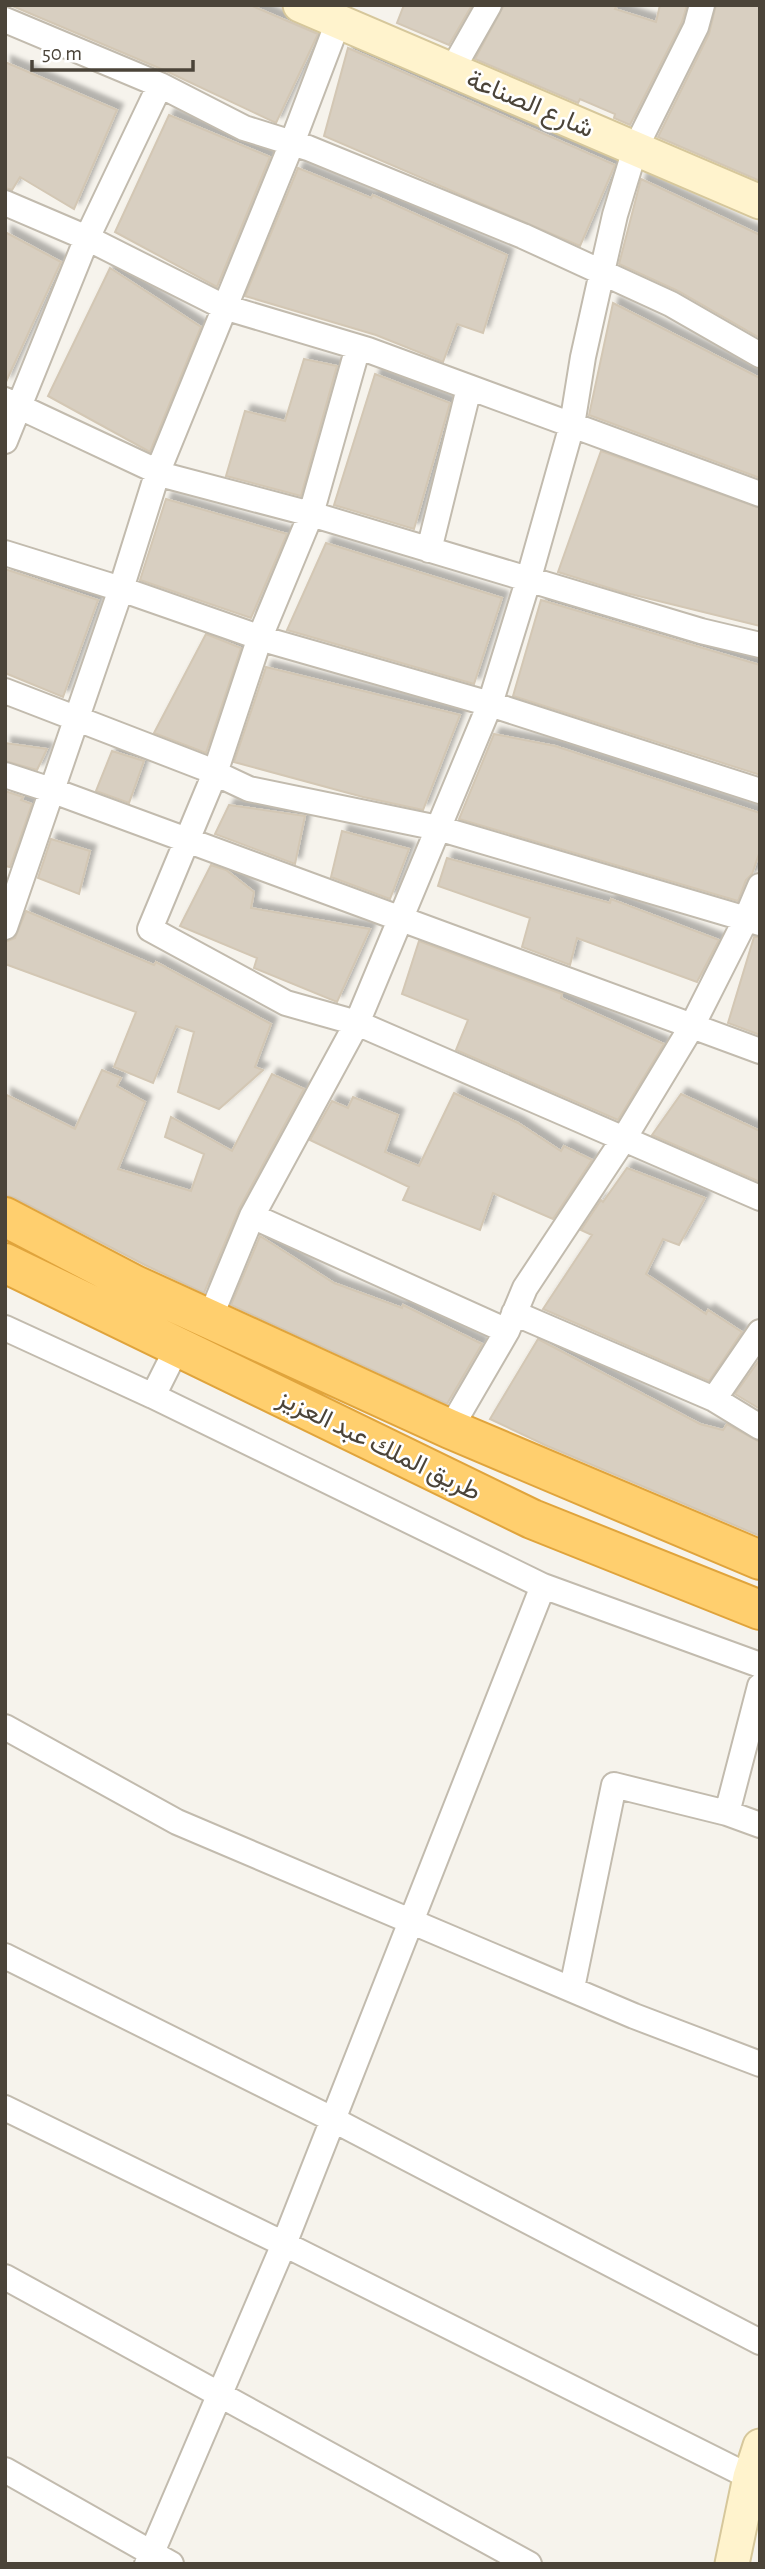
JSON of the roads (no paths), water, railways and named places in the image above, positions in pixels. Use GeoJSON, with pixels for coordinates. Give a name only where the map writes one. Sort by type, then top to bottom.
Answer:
{"type":"FeatureCollection","features":[{"type":"Feature","properties":{"kind":"highway","name":"طريق الملك عبد العزيز"},"geometry":{"type":"LineString","coordinates":[[5,1217],[135,1285],[450,1429],[760,1560]]}},
{"type":"Feature","properties":{"kind":"highway","name":"طريق الملك عبد العزيز"},"geometry":{"type":"LineString","coordinates":[[5,1263],[531,1519],[760,1610]]}},
{"type":"Feature","properties":{"kind":"street","name":"شارع الصناعة"},"geometry":{"type":"LineString","coordinates":[[300,5],[760,202]]}},
{"type":"Feature","properties":{"kind":"street"},"geometry":{"type":"LineString","coordinates":[[452,71],[489,5]]}},
{"type":"Feature","properties":{"kind":"street"},"geometry":{"type":"LineString","coordinates":[[210,1318],[252,1216],[357,1023],[490,704],[572,425],[583,357],[615,215],[635,149],[696,27],[702,5]]}},
{"type":"Feature","properties":{"kind":"street"},"geometry":{"type":"LineString","coordinates":[[5,20],[160,85],[244,128],[292,143],[523,236],[671,304],[760,355]]}},
{"type":"Feature","properties":{"kind":"street"},"geometry":{"type":"LineString","coordinates":[[5,927],[121,589],[158,471],[292,143],[338,22]]}},
{"type":"Feature","properties":{"kind":"street"},"geometry":{"type":"LineString","coordinates":[[5,441],[12,403],[160,85]]}},
{"type":"Feature","properties":{"kind":"street"},"geometry":{"type":"LineString","coordinates":[[5,203],[87,238],[224,307],[358,347],[760,494]]}},
{"type":"Feature","properties":{"kind":"street"},"geometry":{"type":"LineString","coordinates":[[358,347],[311,514],[260,637],[215,773],[150,929],[286,1003],[357,1023],[760,1198]]}},
{"type":"Feature","properties":{"kind":"street"},"geometry":{"type":"LineString","coordinates":[[429,550],[469,388]]}},
{"type":"Feature","properties":{"kind":"street"},"geometry":{"type":"LineString","coordinates":[[12,403],[167,476],[311,514],[528,581],[701,631],[760,645]]}},
{"type":"Feature","properties":{"kind":"street"},"geometry":{"type":"LineString","coordinates":[[5,553],[121,589],[260,637],[490,704],[760,791]]}},
{"type":"Feature","properties":{"kind":"street"},"geometry":{"type":"LineString","coordinates":[[5,691],[215,773],[249,789],[438,828],[753,921]]}},
{"type":"Feature","properties":{"kind":"street"},"geometry":{"type":"LineString","coordinates":[[5,775],[760,1051]]}},
{"type":"Feature","properties":{"kind":"street"},"geometry":{"type":"LineString","coordinates":[[450,1429],[511,1322],[525,1288],[623,1140],[753,921],[760,886]]}},
{"type":"Feature","properties":{"kind":"street"},"geometry":{"type":"LineString","coordinates":[[252,1216],[511,1322],[714,1399],[760,1427]]}},
{"type":"Feature","properties":{"kind":"street"},"geometry":{"type":"LineString","coordinates":[[5,1328],[153,1396],[543,1586],[760,1665]]}},
{"type":"Feature","properties":{"kind":"street"},"geometry":{"type":"LineString","coordinates":[[714,1399],[760,1332]]}},
{"type":"Feature","properties":{"kind":"street"},"geometry":{"type":"LineString","coordinates":[[153,1396],[177,1348]]}},
{"type":"Feature","properties":{"kind":"street"},"geometry":{"type":"LineString","coordinates":[[5,2470],[156,2560],[219,2393],[284,2244],[543,1586]]}},
{"type":"Feature","properties":{"kind":"street"},"geometry":{"type":"LineString","coordinates":[[727,1813],[760,1686]]}},
{"type":"Feature","properties":{"kind":"street"},"geometry":{"type":"LineString","coordinates":[[5,1727],[177,1822],[634,2016],[760,2064]]}},
{"type":"Feature","properties":{"kind":"street"},"geometry":{"type":"LineString","coordinates":[[572,1988],[614,1785],[727,1813],[760,1825]]}},
{"type":"Feature","properties":{"kind":"street"},"geometry":{"type":"LineString","coordinates":[[5,1956],[332,2119],[760,2342]]}},
{"type":"Feature","properties":{"kind":"street"},"geometry":{"type":"LineString","coordinates":[[5,2108],[750,2477]]}},
{"type":"Feature","properties":{"kind":"street"},"geometry":{"type":"LineString","coordinates":[[5,2277],[529,2564]]}},
{"type":"Feature","properties":{"kind":"street"},"geometry":{"type":"LineString","coordinates":[[732,2564],[750,2477],[760,2446]]}}]}
